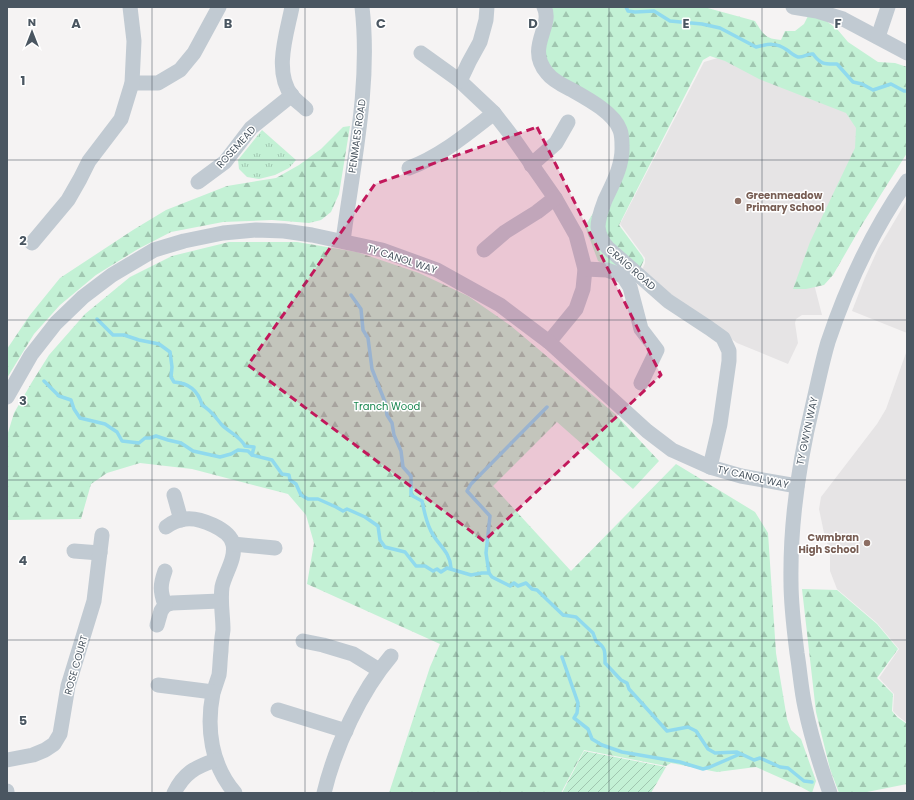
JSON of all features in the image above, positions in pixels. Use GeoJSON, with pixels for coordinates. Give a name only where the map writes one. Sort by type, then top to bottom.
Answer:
{"type":"FeatureCollection","features":[{"type":"Feature","properties":{"kind":"street"},"geometry":{"type":"LineString","coordinates":[[32,243],[68,200],[89,161],[121,119],[132,83],[134,41],[130,7]]}},
{"type":"Feature","properties":{"kind":"street"},"geometry":{"type":"LineString","coordinates":[[132,83],[158,83],[180,70],[194,53],[219,7]]}},
{"type":"Feature","properties":{"kind":"street"},"geometry":{"type":"LineString","coordinates":[[292,7],[282,57],[284,81],[292,95],[306,109]]}},
{"type":"Feature","properties":{"kind":"street","name":"PENMAES ROAD"},"geometry":{"type":"LineString","coordinates":[[343,241],[362,117],[364,62],[364,22],[362,7]]}},
{"type":"Feature","properties":{"kind":"street"},"geometry":{"type":"LineString","coordinates":[[460,81],[480,42],[486,20],[487,7]]}},
{"type":"Feature","properties":{"kind":"street","name":"CRAIG ROAD"},"geometry":{"type":"LineString","coordinates":[[544,7],[546,11],[545,23],[539,41],[539,55],[542,66],[549,75],[562,85],[591,100],[609,114],[620,130],[622,146],[620,166],[602,209],[598,225],[601,240],[608,248],[668,301],[723,338],[729,351],[729,361],[720,424],[710,467]]}},
{"type":"Feature","properties":{"kind":"street"},"geometry":{"type":"LineString","coordinates":[[793,7],[817,11],[843,19],[907,54]]}},
{"type":"Feature","properties":{"kind":"street"},"geometry":{"type":"LineString","coordinates":[[878,37],[888,7]]}},
{"type":"Feature","properties":{"kind":"street"},"geometry":{"type":"LineString","coordinates":[[421,53],[460,81],[494,113],[555,198],[576,235],[585,269],[583,289],[576,309],[549,342]]}},
{"type":"Feature","properties":{"kind":"street","name":"ROSEMEAD"},"geometry":{"type":"LineString","coordinates":[[198,182],[225,162],[251,128],[292,95]]}},
{"type":"Feature","properties":{"kind":"street"},"geometry":{"type":"LineString","coordinates":[[409,168],[445,150],[494,113]]}},
{"type":"Feature","properties":{"kind":"street"},"geometry":{"type":"LineString","coordinates":[[531,165],[556,143],[568,122]]}},
{"type":"Feature","properties":{"kind":"street","name":"TY GWYN WAY"},"geometry":{"type":"LineString","coordinates":[[830,793],[820,765],[805,707],[794,627],[790,582],[797,486],[804,439],[828,343],[844,298],[861,259],[886,213],[907,180]]}},
{"type":"Feature","properties":{"kind":"street"},"geometry":{"type":"LineString","coordinates":[[484,250],[505,232],[538,212],[555,198]]}},
{"type":"Feature","properties":{"kind":"street","name":"TY CANOL WAY"},"geometry":{"type":"LineString","coordinates":[[7,397],[31,355],[56,323],[83,297],[112,275],[154,250],[184,241],[223,233],[256,230],[284,231],[343,241],[382,250],[437,270],[500,305],[549,342],[647,431],[672,450],[710,467],[741,476],[797,486]]}},
{"type":"Feature","properties":{"kind":"street"},"geometry":{"type":"LineString","coordinates":[[585,269],[607,270],[623,276],[630,287],[641,329],[657,350],[641,383]]}},
{"type":"Feature","properties":{"kind":"street"},"geometry":{"type":"LineString","coordinates":[[174,495],[181,520]]}},
{"type":"Feature","properties":{"kind":"street"},"geometry":{"type":"LineString","coordinates":[[166,527],[173,522],[185,518],[199,519],[219,528],[230,536],[233,544],[233,552],[225,576],[220,602],[222,636],[219,674],[213,692],[210,725],[211,742],[216,760],[222,775],[235,793]]}},
{"type":"Feature","properties":{"kind":"street","name":"ROSE COURT"},"geometry":{"type":"LineString","coordinates":[[7,760],[33,755],[45,750],[54,744],[60,734],[68,686],[94,601],[102,535]]}},
{"type":"Feature","properties":{"kind":"street"},"geometry":{"type":"LineString","coordinates":[[233,544],[276,548]]}},
{"type":"Feature","properties":{"kind":"street"},"geometry":{"type":"LineString","coordinates":[[74,550],[100,553]]}},
{"type":"Feature","properties":{"kind":"street"},"geometry":{"type":"LineString","coordinates":[[165,571],[160,584],[165,605]]}},
{"type":"Feature","properties":{"kind":"street"},"geometry":{"type":"LineString","coordinates":[[157,625],[161,611],[165,605],[172,603],[220,602]]}},
{"type":"Feature","properties":{"kind":"street"},"geometry":{"type":"LineString","coordinates":[[303,641],[353,654],[379,670]]}},
{"type":"Feature","properties":{"kind":"street"},"geometry":{"type":"LineString","coordinates":[[324,793],[346,732],[379,670],[391,656]]}},
{"type":"Feature","properties":{"kind":"street"},"geometry":{"type":"LineString","coordinates":[[158,685],[213,692]]}},
{"type":"Feature","properties":{"kind":"street"},"geometry":{"type":"LineString","coordinates":[[278,710],[346,732]]}},
{"type":"Feature","properties":{"kind":"street"},"geometry":{"type":"LineString","coordinates":[[174,793],[186,775],[196,768],[216,760]]}},
{"type":"Feature","properties":{"kind":"highlighted area"},"geometry":{"type":"Polygon","coordinates":[[[537,127],[661,375],[484,541],[248,365],[375,184],[537,127]]]}},
{"type":"Feature","properties":{"kind":"shaded area","name":"Greenmeadow Primary School"},"geometry":{"type":"Polygon","coordinates":[[[768,43],[879,116],[813,280],[822,315],[802,315],[796,319],[795,323],[798,343],[788,364],[737,343],[641,272],[645,263],[645,258],[620,224],[704,62],[768,43]]]}},
{"type":"Feature","properties":{"kind":"shaded area"},"geometry":{"type":"Polygon","coordinates":[[[907,200],[907,333],[852,311],[878,249],[907,200]]]}},
{"type":"Feature","properties":{"kind":"shaded area","name":"Cwmbran High School"},"geometry":{"type":"Polygon","coordinates":[[[907,350],[907,723],[893,711],[894,694],[879,678],[899,649],[877,623],[837,589],[830,571],[830,553],[819,509],[821,497],[877,424],[886,409],[907,350]]]}},
{"type":"Feature","properties":{"kind":"green space"},"geometry":{"type":"Polygon","coordinates":[[[550,7],[704,7],[755,21],[765,35],[781,40],[785,31],[795,31],[804,24],[808,16],[825,20],[837,29],[848,42],[878,62],[895,63],[907,67],[907,153],[863,223],[833,275],[824,285],[806,289],[793,289],[810,242],[855,148],[856,128],[846,113],[759,79],[725,61],[710,56],[703,60],[619,225],[644,260],[639,271],[609,265],[598,261],[585,226],[597,207],[616,162],[619,120],[550,68],[545,56],[550,7]]]}},
{"type":"Feature","properties":{"kind":"green space"},"geometry":{"type":"Polygon","coordinates":[[[350,126],[339,194],[331,212],[321,220],[309,223],[272,220],[223,222],[171,232],[138,249],[96,275],[60,305],[34,334],[7,378],[7,349],[30,315],[60,278],[166,210],[227,186],[276,178],[299,165],[321,149],[343,127],[350,126]]]}},
{"type":"Feature","properties":{"kind":"green space"},"geometry":{"type":"Polygon","coordinates":[[[262,130],[296,160],[289,168],[275,175],[259,179],[247,177],[239,169],[238,160],[262,130]]]}},
{"type":"Feature","properties":{"kind":"green space","name":"Tranch Wood"},"geometry":{"type":"Polygon","coordinates":[[[229,242],[297,242],[357,252],[419,273],[468,296],[511,326],[615,414],[659,461],[633,489],[557,422],[493,486],[571,571],[676,464],[755,512],[768,533],[776,653],[787,719],[791,730],[801,739],[816,781],[812,793],[756,767],[717,772],[671,763],[666,766],[584,750],[561,793],[389,793],[430,667],[440,644],[307,584],[314,543],[306,515],[288,494],[192,469],[140,463],[107,473],[91,484],[81,519],[7,520],[7,436],[14,413],[49,355],[85,314],[130,277],[172,256],[229,242]]]}},
{"type":"Feature","properties":{"kind":"green space"},"geometry":{"type":"Polygon","coordinates":[[[802,589],[837,590],[877,624],[898,649],[877,678],[893,694],[892,711],[897,717],[907,724],[907,784],[862,793],[839,793],[830,769],[816,712],[802,589]]]}},
{"type":"Feature","properties":{"kind":"green space"},"geometry":{"type":"Polygon","coordinates":[[[584,751],[666,767],[651,793],[562,793],[584,751]]]}},
{"type":"Feature","properties":{"kind":"waterway"},"geometry":{"type":"LineString","coordinates":[[626,7],[628,11],[654,11],[670,21],[702,24],[720,28],[756,47],[776,45],[783,47],[798,57],[813,54],[821,62],[837,64],[853,82],[862,84],[873,90],[891,84],[904,91],[907,91]]}},
{"type":"Feature","properties":{"kind":"waterway"},"geometry":{"type":"LineString","coordinates":[[351,295],[361,309],[363,330],[368,338],[372,369],[385,402],[387,415],[392,423],[394,435],[401,451],[403,467],[411,476],[411,495],[422,501],[429,526],[448,556],[451,568]]}},
{"type":"Feature","properties":{"kind":"waterway"},"geometry":{"type":"LineString","coordinates":[[97,319],[113,335],[124,335],[159,344],[170,352],[172,367],[171,377],[174,382],[184,384],[192,388],[198,395],[202,405],[211,412],[222,425],[238,437],[245,446],[254,447],[252,455]]}},
{"type":"Feature","properties":{"kind":"waterway"},"geometry":{"type":"LineString","coordinates":[[44,381],[59,396],[71,400],[74,409],[80,418],[105,424],[117,432],[122,441],[139,443],[145,438],[156,436],[181,443],[193,451],[220,457],[238,450],[248,451],[252,455],[272,460],[282,474],[289,475],[290,480],[296,484],[301,495],[308,499],[318,499],[343,511],[347,509],[365,517],[378,526],[380,540],[385,547],[405,552],[416,566],[425,566],[433,571],[437,569],[441,572],[447,568],[471,575],[489,573],[492,577],[510,586],[514,583],[518,586],[526,583],[532,589],[537,590],[563,615],[576,617],[593,633],[596,641],[604,650],[605,663],[621,680],[627,683],[629,689],[667,731],[688,727],[696,731],[708,749],[715,753],[737,752],[754,760],[760,758],[780,767],[788,768],[804,781],[812,782]]}},
{"type":"Feature","properties":{"kind":"waterway"},"geometry":{"type":"LineString","coordinates":[[489,573],[486,553],[490,516],[467,491],[471,484],[547,407]]}},
{"type":"Feature","properties":{"kind":"waterway"},"geometry":{"type":"LineString","coordinates":[[562,657],[578,703],[577,713],[574,718],[588,729],[592,739],[602,745],[622,752],[680,762],[703,769],[740,754]]}},
{"type":"Feature","properties":{"kind":"place","name":"Greenmeadow Primary School"},"geometry":{"type":"Point","coordinates":[738,201]}},
{"type":"Feature","properties":{"kind":"place","name":"Cwmbran High School"},"geometry":{"type":"Point","coordinates":[867,543]}}]}
